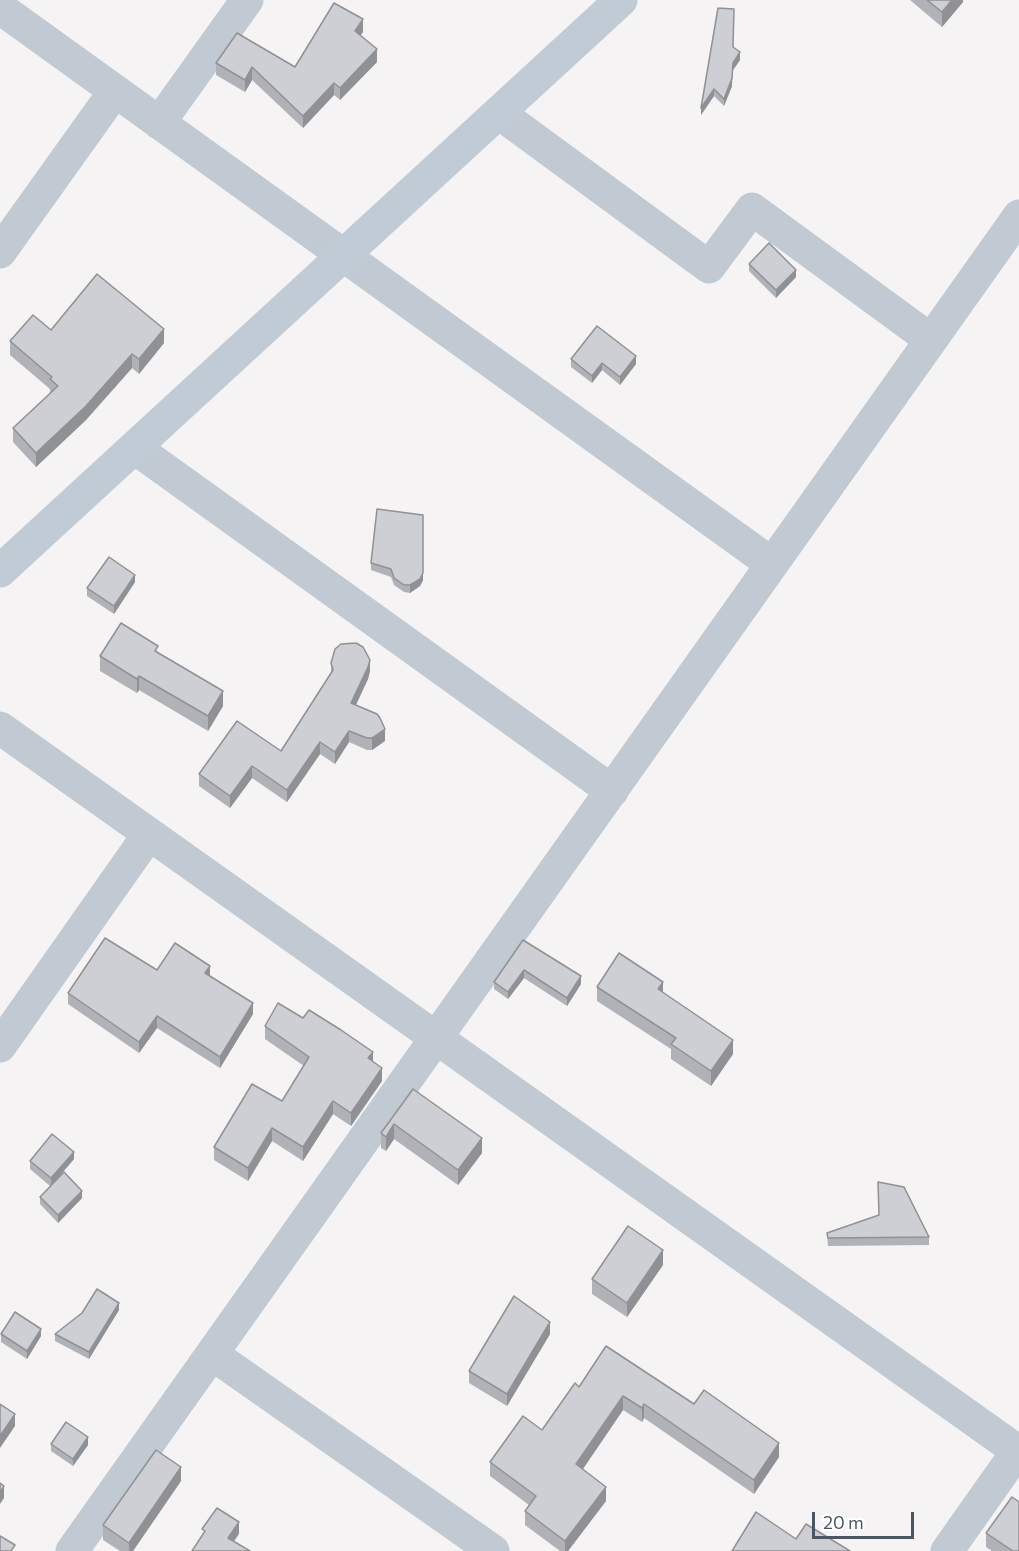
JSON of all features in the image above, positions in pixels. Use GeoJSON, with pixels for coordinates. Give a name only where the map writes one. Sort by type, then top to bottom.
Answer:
{"type":"FeatureCollection","features":[{"type":"Feature","properties":{"kind":"main road"},"geometry":{"type":"LineString","coordinates":[[0,571],[621,0]]}},
{"type":"Feature","properties":{"kind":"street"},"geometry":{"type":"LineString","coordinates":[[159,123],[247,0]]}},
{"type":"Feature","properties":{"kind":"street"},"geometry":{"type":"LineString","coordinates":[[0,8],[772,564]]}},
{"type":"Feature","properties":{"kind":"street"},"geometry":{"type":"LineString","coordinates":[[0,252],[115,91]]}},
{"type":"Feature","properties":{"kind":"street"},"geometry":{"type":"LineString","coordinates":[[499,113],[710,267],[752,209],[931,340]]}},
{"type":"Feature","properties":{"kind":"street"},"geometry":{"type":"LineString","coordinates":[[72,1551],[1019,216]]}},
{"type":"Feature","properties":{"kind":"street"},"geometry":{"type":"LineString","coordinates":[[135,448],[612,790]]}},
{"type":"Feature","properties":{"kind":"street"},"geometry":{"type":"LineString","coordinates":[[0,728],[1018,1451],[947,1551]]}},
{"type":"Feature","properties":{"kind":"street"},"geometry":{"type":"LineString","coordinates":[[0,1046],[149,834]]}},
{"type":"Feature","properties":{"kind":"street"},"geometry":{"type":"LineString","coordinates":[[212,1354],[493,1551]]}},
{"type":"Feature","properties":{"kind":"building"},"geometry":{"type":"Polygon","coordinates":[[[927,0],[952,0],[942,12],[927,0]]]}},
{"type":"Feature","properties":{"kind":"building"},"geometry":{"type":"Polygon","coordinates":[[[334,3],[363,19],[355,31],[377,49],[340,88],[334,83],[303,116],[252,67],[245,80],[216,63],[237,33],[295,67],[334,3]]]}},
{"type":"Feature","properties":{"kind":"building"},"geometry":{"type":"Polygon","coordinates":[[[718,8],[734,9],[733,47],[740,52],[733,63],[732,78],[724,99],[714,89],[701,108],[718,8]]]}},
{"type":"Feature","properties":{"kind":"building"},"geometry":{"type":"Polygon","coordinates":[[[769,243],[796,270],[776,290],[749,264],[769,243]]]}},
{"type":"Feature","properties":{"kind":"building"},"geometry":{"type":"Polygon","coordinates":[[[97,274],[164,329],[139,359],[132,354],[86,406],[36,453],[13,428],[58,386],[50,379],[52,377],[10,341],[33,315],[51,330],[97,274]]]}},
{"type":"Feature","properties":{"kind":"building"},"geometry":{"type":"Polygon","coordinates":[[[597,326],[636,356],[620,377],[602,363],[592,376],[571,359],[597,326]]]}},
{"type":"Feature","properties":{"kind":"building"},"geometry":{"type":"Polygon","coordinates":[[[377,509],[423,515],[423,573],[420,579],[410,585],[404,585],[394,578],[391,569],[371,563],[377,509]]]}},
{"type":"Feature","properties":{"kind":"building"},"geometry":{"type":"Polygon","coordinates":[[[109,557],[135,575],[114,606],[87,588],[109,557]]]}},
{"type":"Feature","properties":{"kind":"building"},"geometry":{"type":"Polygon","coordinates":[[[121,623],[158,646],[155,651],[223,691],[208,716],[139,676],[137,679],[100,656],[121,623]]]}},
{"type":"Feature","properties":{"kind":"building"},"geometry":{"type":"Polygon","coordinates":[[[356,643],[363,647],[370,660],[351,703],[377,714],[385,729],[372,738],[349,731],[335,752],[320,742],[287,790],[252,766],[230,796],[199,774],[237,721],[281,751],[333,670],[331,663],[335,649],[341,644],[356,643]]]}},
{"type":"Feature","properties":{"kind":"building"},"geometry":{"type":"Polygon","coordinates":[[[105,938],[157,970],[175,943],[210,966],[205,973],[253,1003],[220,1057],[157,1016],[139,1042],[68,993],[105,938]]]}},
{"type":"Feature","properties":{"kind":"building"},"geometry":{"type":"Polygon","coordinates":[[[523,940],[581,976],[567,998],[524,970],[508,992],[494,982],[523,940]]]}},
{"type":"Feature","properties":{"kind":"building"},"geometry":{"type":"Polygon","coordinates":[[[619,953],[663,982],[658,989],[733,1040],[711,1071],[671,1044],[676,1038],[597,987],[619,953]]]}},
{"type":"Feature","properties":{"kind":"building"},"geometry":{"type":"Polygon","coordinates":[[[278,1003],[303,1018],[309,1010],[341,1030],[373,1052],[368,1058],[382,1068],[351,1113],[333,1101],[303,1147],[272,1128],[248,1168],[214,1147],[252,1084],[282,1101],[309,1057],[265,1026],[278,1003]]]}},
{"type":"Feature","properties":{"kind":"building"},"geometry":{"type":"Polygon","coordinates":[[[413,1089],[482,1138],[458,1170],[394,1124],[386,1137],[381,1133],[413,1089]]]}},
{"type":"Feature","properties":{"kind":"building"},"geometry":{"type":"Polygon","coordinates":[[[52,1134],[74,1152],[51,1178],[30,1161],[52,1134]]]}},
{"type":"Feature","properties":{"kind":"building"},"geometry":{"type":"Polygon","coordinates":[[[64,1172],[82,1191],[58,1215],[40,1197],[64,1172]]]}},
{"type":"Feature","properties":{"kind":"building"},"geometry":{"type":"Polygon","coordinates":[[[878,1182],[904,1187],[929,1237],[828,1238],[827,1233],[879,1215],[878,1182]]]}},
{"type":"Feature","properties":{"kind":"building"},"geometry":{"type":"Polygon","coordinates":[[[628,1226],[663,1250],[627,1303],[592,1279],[628,1226]]]}},
{"type":"Feature","properties":{"kind":"building"},"geometry":{"type":"Polygon","coordinates":[[[97,1289],[119,1303],[89,1352],[55,1334],[82,1313],[97,1289]]]}},
{"type":"Feature","properties":{"kind":"building"},"geometry":{"type":"Polygon","coordinates":[[[514,1296],[550,1322],[507,1394],[469,1371],[514,1296]]]}},
{"type":"Feature","properties":{"kind":"building"},"geometry":{"type":"Polygon","coordinates":[[[15,1312],[41,1329],[27,1351],[1,1334],[15,1312]]]}},
{"type":"Feature","properties":{"kind":"building"},"geometry":{"type":"Polygon","coordinates":[[[606,1346],[694,1404],[704,1390],[779,1443],[754,1480],[644,1404],[642,1408],[623,1396],[576,1464],[606,1487],[565,1541],[525,1511],[536,1496],[490,1462],[523,1416],[542,1430],[575,1383],[579,1387],[606,1346]]]}},
{"type":"Feature","properties":{"kind":"building"},"geometry":{"type":"Polygon","coordinates":[[[0,1404],[15,1414],[0,1436],[0,1404]]]}},
{"type":"Feature","properties":{"kind":"building"},"geometry":{"type":"Polygon","coordinates":[[[66,1422],[88,1437],[73,1459],[51,1444],[66,1422]]]}},
{"type":"Feature","properties":{"kind":"building"},"geometry":{"type":"Polygon","coordinates":[[[156,1450],[181,1467],[129,1543],[103,1525],[156,1450]]]}},
{"type":"Feature","properties":{"kind":"building"},"geometry":{"type":"Polygon","coordinates":[[[1012,1497],[1019,1502],[1019,1551],[1013,1551],[986,1533],[1012,1497]]]}},
{"type":"Feature","properties":{"kind":"building"},"geometry":{"type":"Polygon","coordinates":[[[217,1508],[239,1522],[228,1538],[250,1551],[192,1551],[205,1531],[202,1529],[217,1508]]]}},
{"type":"Feature","properties":{"kind":"building"},"geometry":{"type":"Polygon","coordinates":[[[756,1512],[796,1539],[806,1524],[850,1551],[732,1551],[756,1512]]]}},
{"type":"Feature","properties":{"kind":"building"},"geometry":{"type":"Polygon","coordinates":[[[0,1536],[15,1545],[11,1551],[0,1551],[0,1536]]]}}]}
